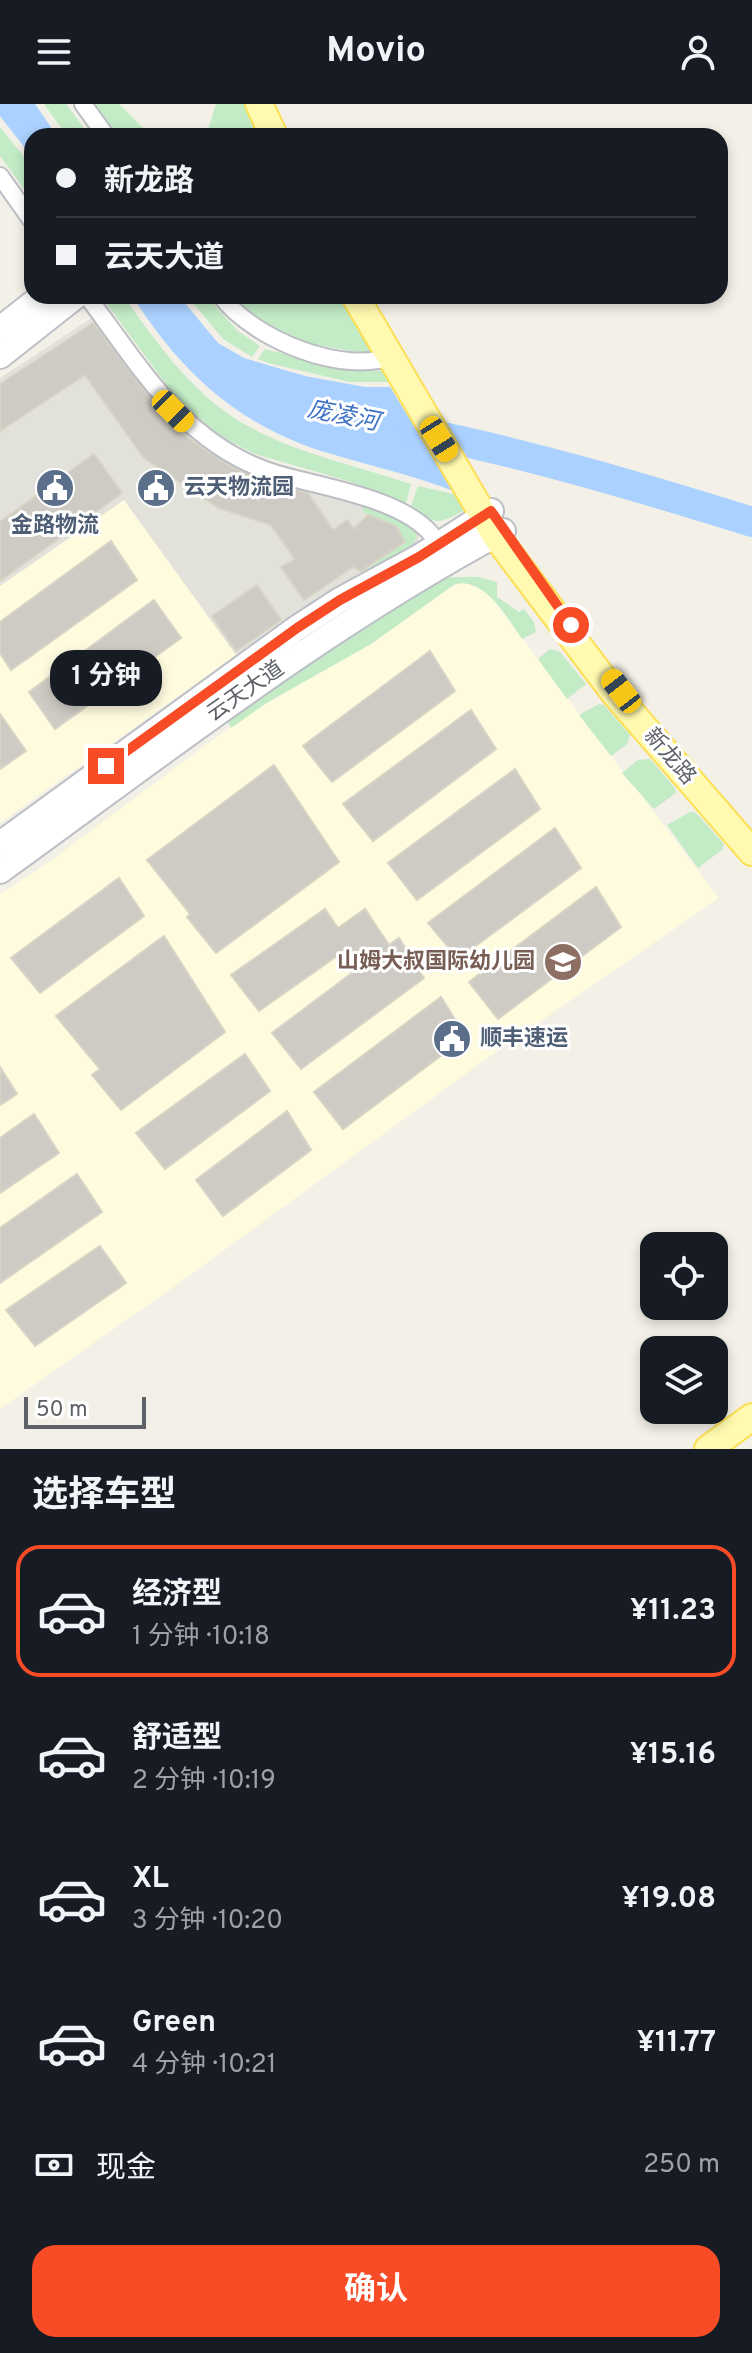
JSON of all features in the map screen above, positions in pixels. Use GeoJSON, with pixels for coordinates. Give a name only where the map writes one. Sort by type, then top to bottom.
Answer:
{"type":"FeatureCollection","features":[{"type":"Feature","properties":{"kind":"main road"},"geometry":{"type":"LineString","coordinates":[[259,104],[270,128]]}},
{"type":"Feature","properties":{"kind":"main road"},"geometry":{"type":"LineString","coordinates":[[266,104],[277,128]]}},
{"type":"Feature","properties":{"kind":"main road"},"geometry":{"type":"LineString","coordinates":[[0,329],[32,304]]}},
{"type":"Feature","properties":{"kind":"main road"},"geometry":{"type":"LineString","coordinates":[[0,356],[66,304]]}},
{"type":"Feature","properties":{"kind":"main road","name":"新龙路"},"geometry":{"type":"LineString","coordinates":[[360,304],[493,523],[621,691],[750,843]]}},
{"type":"Feature","properties":{"kind":"main road","name":"新龙路"},"geometry":{"type":"LineString","coordinates":[[367,304],[395,361]]}},
{"type":"Feature","properties":{"kind":"main road","name":"云天大道"},"geometry":{"type":"LineString","coordinates":[[0,844],[274,644],[340,600],[438,544],[493,523]]}},
{"type":"Feature","properties":{"kind":"main road","name":"云天大道"},"geometry":{"type":"LineString","coordinates":[[0,871],[272,672],[493,523]]}},
{"type":"Feature","properties":{"kind":"main road"},"geometry":{"type":"LineString","coordinates":[[708,1449],[752,1417]]}},
{"type":"Feature","properties":{"kind":"street"},"geometry":{"type":"LineString","coordinates":[[83,104],[100,128]]}},
{"type":"Feature","properties":{"kind":"street"},"geometry":{"type":"LineString","coordinates":[[0,176],[24,210]]}},
{"type":"Feature","properties":{"kind":"street"},"geometry":{"type":"LineString","coordinates":[[93,304],[173,411],[214,445],[268,471],[315,482],[395,510],[418,522],[438,544]]}},
{"type":"Feature","properties":{"kind":"street"},"geometry":{"type":"LineString","coordinates":[[229,304],[250,326],[287,345],[347,360],[395,361]]}},
{"type":"Feature","properties":{"kind":"shaded area","name":"云天物流园"},"geometry":{"type":"Polygon","coordinates":[[[93,317],[170,417],[190,436],[227,461],[248,470],[385,512],[420,533],[415,548],[236,655],[124,500],[0,586],[0,378],[93,317]]]}},
{"type":"Feature","properties":{"kind":"shaded area"},"geometry":{"type":"Polygon","coordinates":[[[124,499],[236,655],[0,823],[0,586],[124,499]]]}},
{"type":"Feature","properties":{"kind":"shaded area"},"geometry":{"type":"Polygon","coordinates":[[[462,582],[484,591],[494,601],[719,898],[489,1057],[182,1281],[0,1409],[0,894],[42,867],[245,716],[371,644],[447,589],[462,582]]]}},
{"type":"Feature","properties":{"kind":"green space"},"geometry":{"type":"Polygon","coordinates":[[[44,104],[66,104],[84,128],[61,128],[44,104]]]}},
{"type":"Feature","properties":{"kind":"green space"},"geometry":{"type":"Polygon","coordinates":[[[91,104],[119,104],[143,128],[109,128],[91,104]]]}},
{"type":"Feature","properties":{"kind":"green space"},"geometry":{"type":"Polygon","coordinates":[[[216,104],[248,104],[258,128],[208,128],[216,104]]]}},
{"type":"Feature","properties":{"kind":"green space"},"geometry":{"type":"Polygon","coordinates":[[[0,127],[24,157],[24,189],[0,156],[0,127]]]}},
{"type":"Feature","properties":{"kind":"green space"},"geometry":{"type":"Polygon","coordinates":[[[107,304],[129,304],[189,380],[239,421],[301,450],[411,484],[406,503],[348,481],[255,454],[216,434],[171,391],[107,304]]]}},
{"type":"Feature","properties":{"kind":"green space"},"geometry":{"type":"Polygon","coordinates":[[[194,304],[213,304],[238,331],[260,346],[252,357],[223,339],[194,304]]]}},
{"type":"Feature","properties":{"kind":"green space"},"geometry":{"type":"Polygon","coordinates":[[[239,304],[344,304],[373,355],[295,341],[261,325],[239,304]]]}},
{"type":"Feature","properties":{"kind":"green space"},"geometry":{"type":"Polygon","coordinates":[[[265,349],[348,370],[384,371],[389,382],[350,382],[268,363],[258,359],[265,349]]]}},
{"type":"Feature","properties":{"kind":"green space"},"geometry":{"type":"Polygon","coordinates":[[[418,486],[458,495],[464,506],[463,511],[441,521],[430,519],[411,506],[418,486]]]}},
{"type":"Feature","properties":{"kind":"green space"},"geometry":{"type":"Polygon","coordinates":[[[363,505],[413,527],[417,537],[408,551],[364,571],[406,542],[396,525],[363,512],[363,505]]]}},
{"type":"Feature","properties":{"kind":"green space"},"geometry":{"type":"Polygon","coordinates":[[[450,577],[479,577],[497,582],[497,597],[519,612],[524,609],[534,622],[536,632],[522,639],[486,593],[466,583],[455,584],[371,644],[268,702],[231,728],[227,719],[279,680],[363,625],[450,577]]]}},
{"type":"Feature","properties":{"kind":"green space"},"geometry":{"type":"Polygon","coordinates":[[[550,649],[560,652],[586,684],[567,699],[538,659],[550,649]]]}},
{"type":"Feature","properties":{"kind":"green space"},"geometry":{"type":"Polygon","coordinates":[[[599,704],[604,705],[630,735],[627,744],[611,756],[579,715],[599,704]]]}},
{"type":"Feature","properties":{"kind":"green space"},"geometry":{"type":"Polygon","coordinates":[[[650,759],[676,793],[654,809],[622,773],[638,760],[650,759]]]}},
{"type":"Feature","properties":{"kind":"green space"},"geometry":{"type":"Polygon","coordinates":[[[690,812],[696,813],[724,844],[723,849],[698,868],[667,825],[690,812]]]}},
{"type":"Feature","properties":{"kind":"water"},"geometry":{"type":"Polygon","coordinates":[[[0,104],[35,104],[52,128],[24,128],[24,147],[0,116],[0,104]]]}},
{"type":"Feature","properties":{"kind":"water"},"geometry":{"type":"Polygon","coordinates":[[[138,304],[186,304],[218,343],[244,358],[305,376],[365,387],[390,387],[454,491],[318,450],[260,424],[211,390],[169,347],[138,304]]]}},
{"type":"Feature","properties":{"kind":"building"},"geometry":{"type":"Polygon","coordinates":[[[93,323],[156,405],[188,438],[205,450],[232,467],[264,481],[308,493],[333,530],[347,520],[354,529],[368,515],[396,526],[405,542],[361,571],[353,567],[304,600],[281,567],[295,559],[271,525],[219,508],[144,458],[85,375],[0,431],[0,384],[93,323]]]}},
{"type":"Feature","properties":{"kind":"building"},"geometry":{"type":"Polygon","coordinates":[[[94,454],[122,493],[0,581],[0,522],[94,454]]]}},
{"type":"Feature","properties":{"kind":"building"},"geometry":{"type":"Polygon","coordinates":[[[111,541],[137,580],[11,670],[0,653],[0,622],[111,541]]]}},
{"type":"Feature","properties":{"kind":"building"},"geometry":{"type":"Polygon","coordinates":[[[257,585],[281,620],[236,651],[212,616],[257,585]]]}},
{"type":"Feature","properties":{"kind":"building"},"geometry":{"type":"Polygon","coordinates":[[[154,600],[181,638],[55,729],[29,692],[154,600]]]}},
{"type":"Feature","properties":{"kind":"building"},"geometry":{"type":"Polygon","coordinates":[[[430,651],[455,691],[332,782],[303,746],[430,651]]]}},
{"type":"Feature","properties":{"kind":"building"},"geometry":{"type":"Polygon","coordinates":[[[471,710],[496,749],[373,841],[343,804],[471,710]]]}},
{"type":"Feature","properties":{"kind":"building"},"geometry":{"type":"Polygon","coordinates":[[[0,714],[26,751],[0,769],[0,714]]]}},
{"type":"Feature","properties":{"kind":"building"},"geometry":{"type":"Polygon","coordinates":[[[274,765],[339,862],[216,953],[147,860],[274,765]]]}},
{"type":"Feature","properties":{"kind":"building"},"geometry":{"type":"Polygon","coordinates":[[[515,769],[540,809],[417,900],[388,863],[515,769]]]}},
{"type":"Feature","properties":{"kind":"building"},"geometry":{"type":"Polygon","coordinates":[[[555,828],[581,868],[458,959],[428,923],[555,828]]]}},
{"type":"Feature","properties":{"kind":"building"},"geometry":{"type":"Polygon","coordinates":[[[119,878],[144,916],[40,993],[11,958],[119,878]]]}},
{"type":"Feature","properties":{"kind":"building"},"geometry":{"type":"Polygon","coordinates":[[[596,887],[621,927],[498,1019],[469,982],[596,887]]]}},
{"type":"Feature","properties":{"kind":"building"},"geometry":{"type":"Polygon","coordinates":[[[325,909],[338,928],[365,909],[389,945],[399,938],[424,978],[301,1069],[272,1033],[360,967],[347,949],[259,1011],[231,975],[325,909]]]}},
{"type":"Feature","properties":{"kind":"building"},"geometry":{"type":"Polygon","coordinates":[[[164,936],[225,1032],[121,1110],[92,1075],[100,1069],[56,1016],[164,936]]]}},
{"type":"Feature","properties":{"kind":"building"},"geometry":{"type":"Polygon","coordinates":[[[441,997],[466,1037],[343,1129],[314,1092],[441,997]]]}},
{"type":"Feature","properties":{"kind":"building"},"geometry":{"type":"Polygon","coordinates":[[[245,1054],[270,1091],[165,1169],[136,1133],[245,1054]]]}},
{"type":"Feature","properties":{"kind":"building"},"geometry":{"type":"Polygon","coordinates":[[[0,1067],[17,1094],[0,1105],[0,1067]]]}},
{"type":"Feature","properties":{"kind":"building"},"geometry":{"type":"Polygon","coordinates":[[[287,1111],[311,1150],[223,1216],[196,1180],[287,1111]]]}},
{"type":"Feature","properties":{"kind":"building"},"geometry":{"type":"Polygon","coordinates":[[[34,1114],[59,1153],[0,1193],[0,1138],[34,1114]]]}},
{"type":"Feature","properties":{"kind":"building"},"geometry":{"type":"Polygon","coordinates":[[[77,1174],[102,1212],[0,1283],[0,1228],[77,1174]]]}},
{"type":"Feature","properties":{"kind":"building"},"geometry":{"type":"Polygon","coordinates":[[[100,1246],[126,1283],[35,1346],[6,1310],[100,1246]]]}},
{"type":"Feature","properties":{"kind":"waterway","name":"庞凌河"},"geometry":{"type":"LineString","coordinates":[[414,431],[584,472],[752,522]]}},
{"type":"Feature","properties":{"kind":"place","name":"金路物流"},"geometry":{"type":"Point","coordinates":[55,488]}},
{"type":"Feature","properties":{"kind":"place","name":"云天物流园"},"geometry":{"type":"Point","coordinates":[156,488]}},
{"type":"Feature","properties":{"kind":"place","name":"山姆大叔国际幼儿园"},"geometry":{"type":"Point","coordinates":[563,962]}},
{"type":"Feature","properties":{"kind":"place","name":"顺丰速运"},"geometry":{"type":"Point","coordinates":[452,1039]}},
{"type":"Feature","properties":{"kind":"route"},"geometry":{"type":"LineString","coordinates":[[106,766],[297,628],[491,511],[571,625]]}}]}
